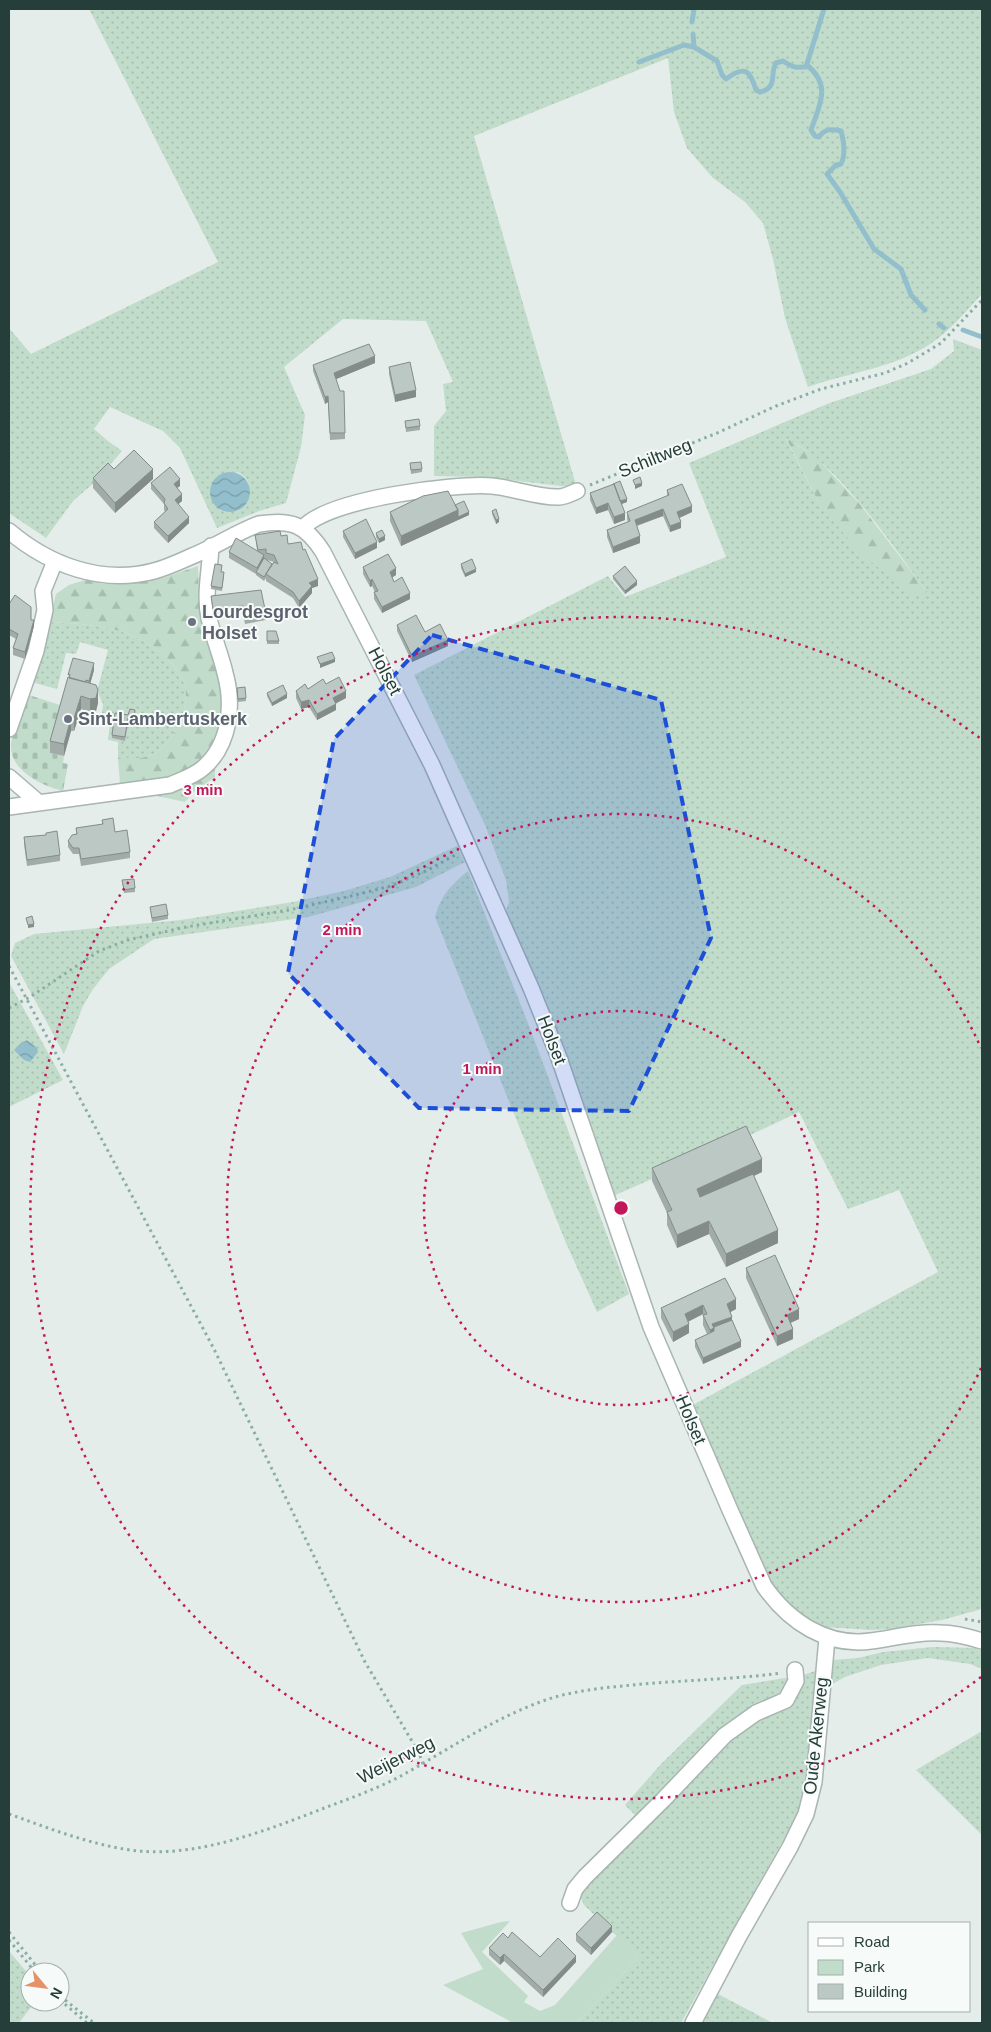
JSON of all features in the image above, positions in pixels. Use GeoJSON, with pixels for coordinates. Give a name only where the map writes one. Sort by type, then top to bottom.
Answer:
{"type":"FeatureCollection","features":[{"type":"Feature","properties":{"kind":"street"},"geometry":{"type":"LineString","coordinates":[[9,532],[36,551],[69,568],[87,572],[130,574],[155,571],[192,557],[210,546],[258,524],[280,522],[303,528],[308,522],[326,512],[418,490],[467,485],[493,486],[560,497],[578,491]]}},
{"type":"Feature","properties":{"kind":"street","name":"Holset"},"geometry":{"type":"LineString","coordinates":[[303,528],[311,534],[323,552],[402,703],[531,988],[558,1055],[651,1327],[764,1586],[793,1618],[811,1631],[827,1638]]}},
{"type":"Feature","properties":{"kind":"street"},"geometry":{"type":"LineString","coordinates":[[9,807],[170,785],[193,775],[210,761],[224,737],[230,707],[226,674],[208,617],[210,546]]}},
{"type":"Feature","properties":{"kind":"street"},"geometry":{"type":"LineString","coordinates":[[9,729],[36,651],[44,610],[43,591],[55,561]]}},
{"type":"Feature","properties":{"kind":"street"},"geometry":{"type":"LineString","coordinates":[[9,777],[38,802]]}},
{"type":"Feature","properties":{"kind":"street"},"geometry":{"type":"LineString","coordinates":[[827,1638],[857,1642],[939,1632],[982,1640]]}},
{"type":"Feature","properties":{"kind":"street","name":"Oude Akerweg"},"geometry":{"type":"LineString","coordinates":[[693,2023],[739,1936],[790,1847],[806,1814],[814,1782],[827,1638]]}},
{"type":"Feature","properties":{"kind":"street"},"geometry":{"type":"LineString","coordinates":[[570,1903],[575,1889],[584,1877],[663,1800],[725,1735],[756,1713],[786,1700],[796,1681],[795,1670]]}},
{"type":"Feature","properties":{"kind":"path","name":"Schiltweg"},"geometry":{"type":"LineString","coordinates":[[578,491],[717,433],[776,406],[821,389],[885,373],[908,364],[941,344],[982,300]]}},
{"type":"Feature","properties":{"kind":"path"},"geometry":{"type":"LineString","coordinates":[[9,1008],[99,951],[150,934],[289,910],[391,886],[428,870],[469,848]]}},
{"type":"Feature","properties":{"kind":"path"},"geometry":{"type":"LineString","coordinates":[[9,966],[214,1349],[361,1653],[419,1753],[423,1764]]}},
{"type":"Feature","properties":{"kind":"path","name":"Weijerweg"},"geometry":{"type":"LineString","coordinates":[[9,1814],[82,1839],[120,1848],[155,1852],[191,1849],[240,1837],[309,1814],[396,1779],[482,1729],[534,1704],[556,1697],[608,1687],[773,1674],[795,1670]]}},
{"type":"Feature","properties":{"kind":"path"},"geometry":{"type":"LineString","coordinates":[[9,1932],[33,1962]]}},
{"type":"Feature","properties":{"kind":"path"},"geometry":{"type":"LineString","coordinates":[[9,1940],[27,1962]]}},
{"type":"Feature","properties":{"kind":"path"},"geometry":{"type":"LineString","coordinates":[[70,2005],[94,2023]]}},
{"type":"Feature","properties":{"kind":"path"},"geometry":{"type":"LineString","coordinates":[[70,2006],[88,2023]]}},
{"type":"Feature","properties":{"kind":"highlighted area"},"geometry":{"type":"Polygon","coordinates":[[[432,635],[661,700],[711,938],[629,1111],[419,1108],[288,973],[334,739],[432,635]]]}},
{"type":"Feature","properties":{"kind":"green space"},"geometry":{"type":"Polygon","coordinates":[[[89,9],[982,9],[982,294],[946,332],[919,351],[888,364],[808,387],[785,318],[773,259],[763,223],[745,202],[712,177],[687,148],[674,112],[668,58],[474,136],[576,485],[570,487],[484,477],[434,476],[434,426],[446,411],[443,384],[453,382],[426,321],[343,319],[284,367],[305,415],[301,447],[286,503],[259,511],[217,528],[180,448],[163,431],[110,407],[94,429],[122,451],[95,482],[73,501],[46,538],[9,513],[9,328],[31,354],[218,262],[89,9]],[[237,472],[221,510],[227,512],[238,511],[246,501],[249,485],[243,475],[237,472]]]}},
{"type":"Feature","properties":{"kind":"green space"},"geometry":{"type":"Polygon","coordinates":[[[953,339],[982,350],[982,1609],[942,1620],[890,1629],[870,1630],[825,1627],[780,1611],[689,1407],[938,1272],[899,1190],[848,1209],[799,1112],[613,1196],[503,919],[509,902],[506,880],[485,825],[414,675],[608,576],[625,597],[726,557],[689,463],[827,404],[931,369],[954,351],[953,339]],[[786,439],[820,505],[927,592],[863,507],[825,466],[805,450],[786,439]]]}},
{"type":"Feature","properties":{"kind":"green space"},"geometry":{"type":"Polygon","coordinates":[[[786,438],[816,457],[859,503],[927,592],[914,596],[860,553],[820,505],[786,438]]]}},
{"type":"Feature","properties":{"kind":"green space"},"geometry":{"type":"Polygon","coordinates":[[[198,566],[199,596],[205,633],[221,685],[222,702],[219,727],[214,745],[215,777],[195,791],[185,802],[157,796],[120,784],[118,758],[145,757],[164,747],[171,738],[182,716],[186,693],[182,678],[176,669],[158,650],[133,636],[92,625],[49,622],[56,594],[69,585],[85,580],[103,584],[131,583],[163,578],[198,566]]]}},
{"type":"Feature","properties":{"kind":"green space"},"geometry":{"type":"Polygon","coordinates":[[[49,622],[92,625],[119,631],[146,642],[169,661],[184,683],[186,693],[185,704],[178,727],[164,747],[145,757],[118,758],[118,742],[108,740],[111,715],[102,713],[103,704],[97,691],[108,650],[80,642],[76,654],[66,653],[57,689],[31,682],[49,622]]]}},
{"type":"Feature","properties":{"kind":"green space"},"geometry":{"type":"Polygon","coordinates":[[[26,694],[63,706],[50,753],[64,756],[63,763],[68,764],[63,791],[29,776],[16,763],[12,755],[13,735],[26,694]]]}},
{"type":"Feature","properties":{"kind":"green space"},"geometry":{"type":"Polygon","coordinates":[[[457,846],[465,862],[416,887],[308,917],[154,939],[109,969],[93,989],[83,1006],[64,1054],[11,956],[15,943],[34,934],[181,920],[293,902],[344,891],[390,877],[457,846]]]}},
{"type":"Feature","properties":{"kind":"green space"},"geometry":{"type":"Polygon","coordinates":[[[468,871],[531,1031],[629,1294],[597,1312],[566,1243],[435,917],[447,891],[468,871]]]}},
{"type":"Feature","properties":{"kind":"green space"},"geometry":{"type":"Polygon","coordinates":[[[9,982],[63,1080],[9,1107],[9,982]]]}},
{"type":"Feature","properties":{"kind":"green space"},"geometry":{"type":"Polygon","coordinates":[[[933,1647],[975,1648],[982,1651],[982,1669],[970,1664],[928,1658],[881,1665],[845,1677],[829,1686],[832,1660],[933,1647]]]}},
{"type":"Feature","properties":{"kind":"green space"},"geometry":{"type":"Polygon","coordinates":[[[818,1670],[809,1766],[796,1817],[681,2023],[577,2023],[639,1957],[584,1905],[581,1898],[582,1887],[713,1754],[752,1721],[784,1709],[795,1696],[803,1675],[818,1670]]]}},
{"type":"Feature","properties":{"kind":"green space"},"geometry":{"type":"Polygon","coordinates":[[[791,1677],[784,1693],[638,1818],[625,1805],[661,1764],[742,1685],[791,1677]]]}},
{"type":"Feature","properties":{"kind":"green space"},"geometry":{"type":"Polygon","coordinates":[[[982,1731],[982,1835],[916,1770],[982,1731]]]}},
{"type":"Feature","properties":{"kind":"green space"},"geometry":{"type":"Polygon","coordinates":[[[510,1921],[482,1952],[528,1996],[524,2002],[540,2011],[555,2005],[617,1935],[639,1957],[577,2023],[513,2023],[443,1985],[483,1969],[461,1933],[510,1921]]]}},
{"type":"Feature","properties":{"kind":"green space"},"geometry":{"type":"Polygon","coordinates":[[[9,1951],[20,1964],[20,2012],[27,2012],[19,2023],[9,2023],[9,1951]]]}},
{"type":"Feature","properties":{"kind":"green space"},"geometry":{"type":"Polygon","coordinates":[[[718,1994],[773,2023],[703,2023],[718,1994]]]}},
{"type":"Feature","properties":{"kind":"water"},"geometry":{"type":"Polygon","coordinates":[[[234,472],[241,475],[247,481],[250,492],[249,500],[241,509],[234,512],[226,512],[219,509],[211,500],[210,488],[213,481],[222,473],[234,472]]]}},
{"type":"Feature","properties":{"kind":"water"},"geometry":{"type":"Polygon","coordinates":[[[27,1040],[37,1048],[38,1052],[30,1062],[24,1060],[14,1050],[27,1040]]]}},
{"type":"Feature","properties":{"kind":"building"},"geometry":{"type":"Polygon","coordinates":[[[369,344],[375,356],[334,373],[340,391],[344,391],[345,433],[330,433],[328,396],[325,397],[313,365],[369,344]]]}},
{"type":"Feature","properties":{"kind":"building"},"geometry":{"type":"Polygon","coordinates":[[[410,362],[416,390],[395,395],[389,367],[410,362]]]}},
{"type":"Feature","properties":{"kind":"building"},"geometry":{"type":"Polygon","coordinates":[[[419,419],[420,426],[406,428],[405,421],[419,419]]]}},
{"type":"Feature","properties":{"kind":"building"},"geometry":{"type":"Polygon","coordinates":[[[134,450],[153,469],[115,503],[93,478],[108,463],[114,469],[134,450]]]}},
{"type":"Feature","properties":{"kind":"building"},"geometry":{"type":"Polygon","coordinates":[[[421,462],[422,469],[411,470],[410,463],[421,462]]]}},
{"type":"Feature","properties":{"kind":"building"},"geometry":{"type":"Polygon","coordinates":[[[170,467],[180,479],[174,484],[182,494],[175,500],[189,517],[168,536],[154,522],[168,509],[164,503],[165,499],[151,483],[170,467]]]}},
{"type":"Feature","properties":{"kind":"building"},"geometry":{"type":"Polygon","coordinates":[[[640,477],[642,483],[635,485],[633,480],[640,477]]]}},
{"type":"Feature","properties":{"kind":"building"},"geometry":{"type":"Polygon","coordinates":[[[620,481],[627,499],[620,501],[613,484],[620,481]]]}},
{"type":"Feature","properties":{"kind":"building"},"geometry":{"type":"Polygon","coordinates":[[[614,484],[625,513],[614,517],[608,503],[596,508],[590,493],[614,484]]]}},
{"type":"Feature","properties":{"kind":"building"},"geometry":{"type":"Polygon","coordinates":[[[682,484],[692,506],[677,512],[681,522],[670,526],[663,509],[635,520],[640,536],[613,547],[607,530],[630,521],[627,512],[669,495],[667,490],[682,484]]]}},
{"type":"Feature","properties":{"kind":"building"},"geometry":{"type":"Polygon","coordinates":[[[448,491],[458,510],[401,536],[390,512],[423,496],[448,491]]]}},
{"type":"Feature","properties":{"kind":"building"},"geometry":{"type":"Polygon","coordinates":[[[464,501],[469,512],[458,517],[458,510],[455,505],[464,501]]]}},
{"type":"Feature","properties":{"kind":"building"},"geometry":{"type":"Polygon","coordinates":[[[496,509],[499,519],[496,520],[492,511],[496,509]]]}},
{"type":"Feature","properties":{"kind":"building"},"geometry":{"type":"Polygon","coordinates":[[[366,519],[377,542],[355,553],[343,531],[366,519]]]}},
{"type":"Feature","properties":{"kind":"building"},"geometry":{"type":"Polygon","coordinates":[[[382,530],[385,536],[379,539],[376,533],[382,530]]]}},
{"type":"Feature","properties":{"kind":"building"},"geometry":{"type":"Polygon","coordinates":[[[280,531],[281,536],[287,535],[288,544],[301,542],[303,550],[305,549],[318,579],[309,583],[312,586],[299,601],[293,592],[266,574],[274,562],[278,564],[274,555],[266,553],[266,549],[258,550],[255,535],[280,531]]]}},
{"type":"Feature","properties":{"kind":"building"},"geometry":{"type":"Polygon","coordinates":[[[236,538],[264,555],[257,568],[229,552],[236,538]]]}},
{"type":"Feature","properties":{"kind":"building"},"geometry":{"type":"Polygon","coordinates":[[[388,554],[396,568],[390,572],[394,582],[402,577],[410,593],[382,607],[374,592],[378,591],[363,567],[388,554]]]}},
{"type":"Feature","properties":{"kind":"building"},"geometry":{"type":"Polygon","coordinates":[[[264,558],[272,564],[264,577],[256,572],[264,558]]]}},
{"type":"Feature","properties":{"kind":"building"},"geometry":{"type":"Polygon","coordinates":[[[472,559],[476,569],[465,574],[461,564],[472,559]]]}},
{"type":"Feature","properties":{"kind":"building"},"geometry":{"type":"Polygon","coordinates":[[[215,564],[222,565],[221,572],[224,572],[222,588],[211,586],[215,564]]]}},
{"type":"Feature","properties":{"kind":"building"},"geometry":{"type":"Polygon","coordinates":[[[625,566],[637,581],[625,591],[613,576],[625,566]]]}},
{"type":"Feature","properties":{"kind":"building"},"geometry":{"type":"Polygon","coordinates":[[[261,590],[266,614],[245,618],[243,606],[213,609],[211,596],[261,590]]]}},
{"type":"Feature","properties":{"kind":"building"},"geometry":{"type":"Polygon","coordinates":[[[15,595],[31,607],[31,620],[34,620],[25,652],[13,648],[18,634],[9,629],[9,604],[15,595]]]}},
{"type":"Feature","properties":{"kind":"building"},"geometry":{"type":"Polygon","coordinates":[[[416,615],[425,632],[440,624],[448,640],[412,656],[397,625],[416,615]]]}},
{"type":"Feature","properties":{"kind":"building"},"geometry":{"type":"Polygon","coordinates":[[[267,631],[276,631],[279,641],[267,641],[267,631]]]}},
{"type":"Feature","properties":{"kind":"building"},"geometry":{"type":"Polygon","coordinates":[[[332,652],[335,659],[320,664],[317,657],[332,652]]]}},
{"type":"Feature","properties":{"kind":"building"},"geometry":{"type":"Polygon","coordinates":[[[73,658],[94,663],[89,681],[86,680],[85,682],[69,678],[70,674],[68,675],[73,658]]]}},
{"type":"Feature","properties":{"kind":"building"},"geometry":{"type":"Polygon","coordinates":[[[68,677],[96,685],[98,690],[96,698],[90,699],[81,696],[74,718],[71,718],[64,744],[50,741],[68,677]]]}},
{"type":"Feature","properties":{"kind":"building"},"geometry":{"type":"Polygon","coordinates":[[[339,677],[346,691],[333,698],[336,704],[317,714],[309,700],[301,702],[296,691],[305,684],[308,689],[323,679],[326,684],[339,677]]]}},
{"type":"Feature","properties":{"kind":"building"},"geometry":{"type":"Polygon","coordinates":[[[283,685],[287,694],[272,703],[267,693],[283,685]]]}},
{"type":"Feature","properties":{"kind":"building"},"geometry":{"type":"Polygon","coordinates":[[[245,687],[246,698],[238,699],[237,688],[245,687]]]}},
{"type":"Feature","properties":{"kind":"building"},"geometry":{"type":"Polygon","coordinates":[[[130,709],[135,710],[134,718],[128,718],[125,737],[112,735],[115,713],[128,715],[130,709]]]}},
{"type":"Feature","properties":{"kind":"building"},"geometry":{"type":"Polygon","coordinates":[[[113,818],[115,832],[127,830],[130,852],[81,859],[79,848],[73,848],[68,841],[72,835],[77,834],[76,828],[103,824],[102,820],[113,818]]]}},
{"type":"Feature","properties":{"kind":"building"},"geometry":{"type":"Polygon","coordinates":[[[57,831],[60,855],[27,860],[24,837],[46,835],[46,833],[57,831]]]}},
{"type":"Feature","properties":{"kind":"building"},"geometry":{"type":"Polygon","coordinates":[[[134,879],[135,888],[124,890],[122,880],[134,879]]]}},
{"type":"Feature","properties":{"kind":"building"},"geometry":{"type":"Polygon","coordinates":[[[166,904],[168,915],[152,918],[150,907],[166,904]]]}},
{"type":"Feature","properties":{"kind":"building"},"geometry":{"type":"Polygon","coordinates":[[[32,916],[34,924],[28,925],[26,918],[32,916]]]}},
{"type":"Feature","properties":{"kind":"building"},"geometry":{"type":"Polygon","coordinates":[[[746,1126],[762,1159],[697,1189],[700,1197],[753,1174],[778,1230],[726,1254],[709,1221],[677,1235],[667,1212],[672,1210],[652,1168],[746,1126]]]}},
{"type":"Feature","properties":{"kind":"building"},"geometry":{"type":"Polygon","coordinates":[[[775,1255],[799,1309],[787,1315],[793,1329],[777,1336],[746,1268],[775,1255]]]}},
{"type":"Feature","properties":{"kind":"building"},"geometry":{"type":"Polygon","coordinates":[[[725,1278],[736,1299],[727,1304],[732,1317],[712,1324],[714,1328],[710,1330],[703,1315],[707,1314],[703,1305],[685,1314],[689,1324],[673,1332],[661,1308],[725,1278]]]}},
{"type":"Feature","properties":{"kind":"building"},"geometry":{"type":"Polygon","coordinates":[[[732,1320],[741,1341],[703,1358],[695,1340],[714,1331],[714,1327],[732,1320]]]}},
{"type":"Feature","properties":{"kind":"building"},"geometry":{"type":"Polygon","coordinates":[[[597,1912],[612,1926],[591,1948],[576,1934],[597,1912]]]}},
{"type":"Feature","properties":{"kind":"building"},"geometry":{"type":"Polygon","coordinates":[[[512,1932],[540,1957],[558,1938],[576,1956],[543,1990],[504,1954],[500,1958],[489,1948],[503,1933],[508,1938],[512,1932]]]}},
{"type":"Feature","properties":{"kind":"waterway"},"geometry":{"type":"LineString","coordinates":[[692,22],[694,9]]}},
{"type":"Feature","properties":{"kind":"waterway"},"geometry":{"type":"LineString","coordinates":[[806,67],[824,9]]}},
{"type":"Feature","properties":{"kind":"waterway"},"geometry":{"type":"LineString","coordinates":[[693,34],[694,47],[717,61],[722,75],[726,79],[738,72],[746,72],[749,74],[756,90],[760,92],[766,90],[772,84],[776,63],[783,61],[795,67],[808,66],[815,74],[820,81],[822,96],[811,130],[815,136],[819,137],[829,130],[841,131],[844,144],[844,156],[841,164],[836,165],[827,174],[874,249],[901,269],[911,295],[925,310]]}},
{"type":"Feature","properties":{"kind":"waterway"},"geometry":{"type":"LineString","coordinates":[[639,62],[684,45],[694,47]]}},
{"type":"Feature","properties":{"kind":"waterway"},"geometry":{"type":"LineString","coordinates":[[939,324],[944,328]]}},
{"type":"Feature","properties":{"kind":"waterway"},"geometry":{"type":"LineString","coordinates":[[963,330],[982,337]]}},
{"type":"Feature","properties":{"kind":"place","name":"Lourdesgrot Holset"},"geometry":{"type":"Point","coordinates":[192,622]}},
{"type":"Feature","properties":{"kind":"place","name":"Sint-Lambertuskerk"},"geometry":{"type":"Point","coordinates":[68,719]}}]}
